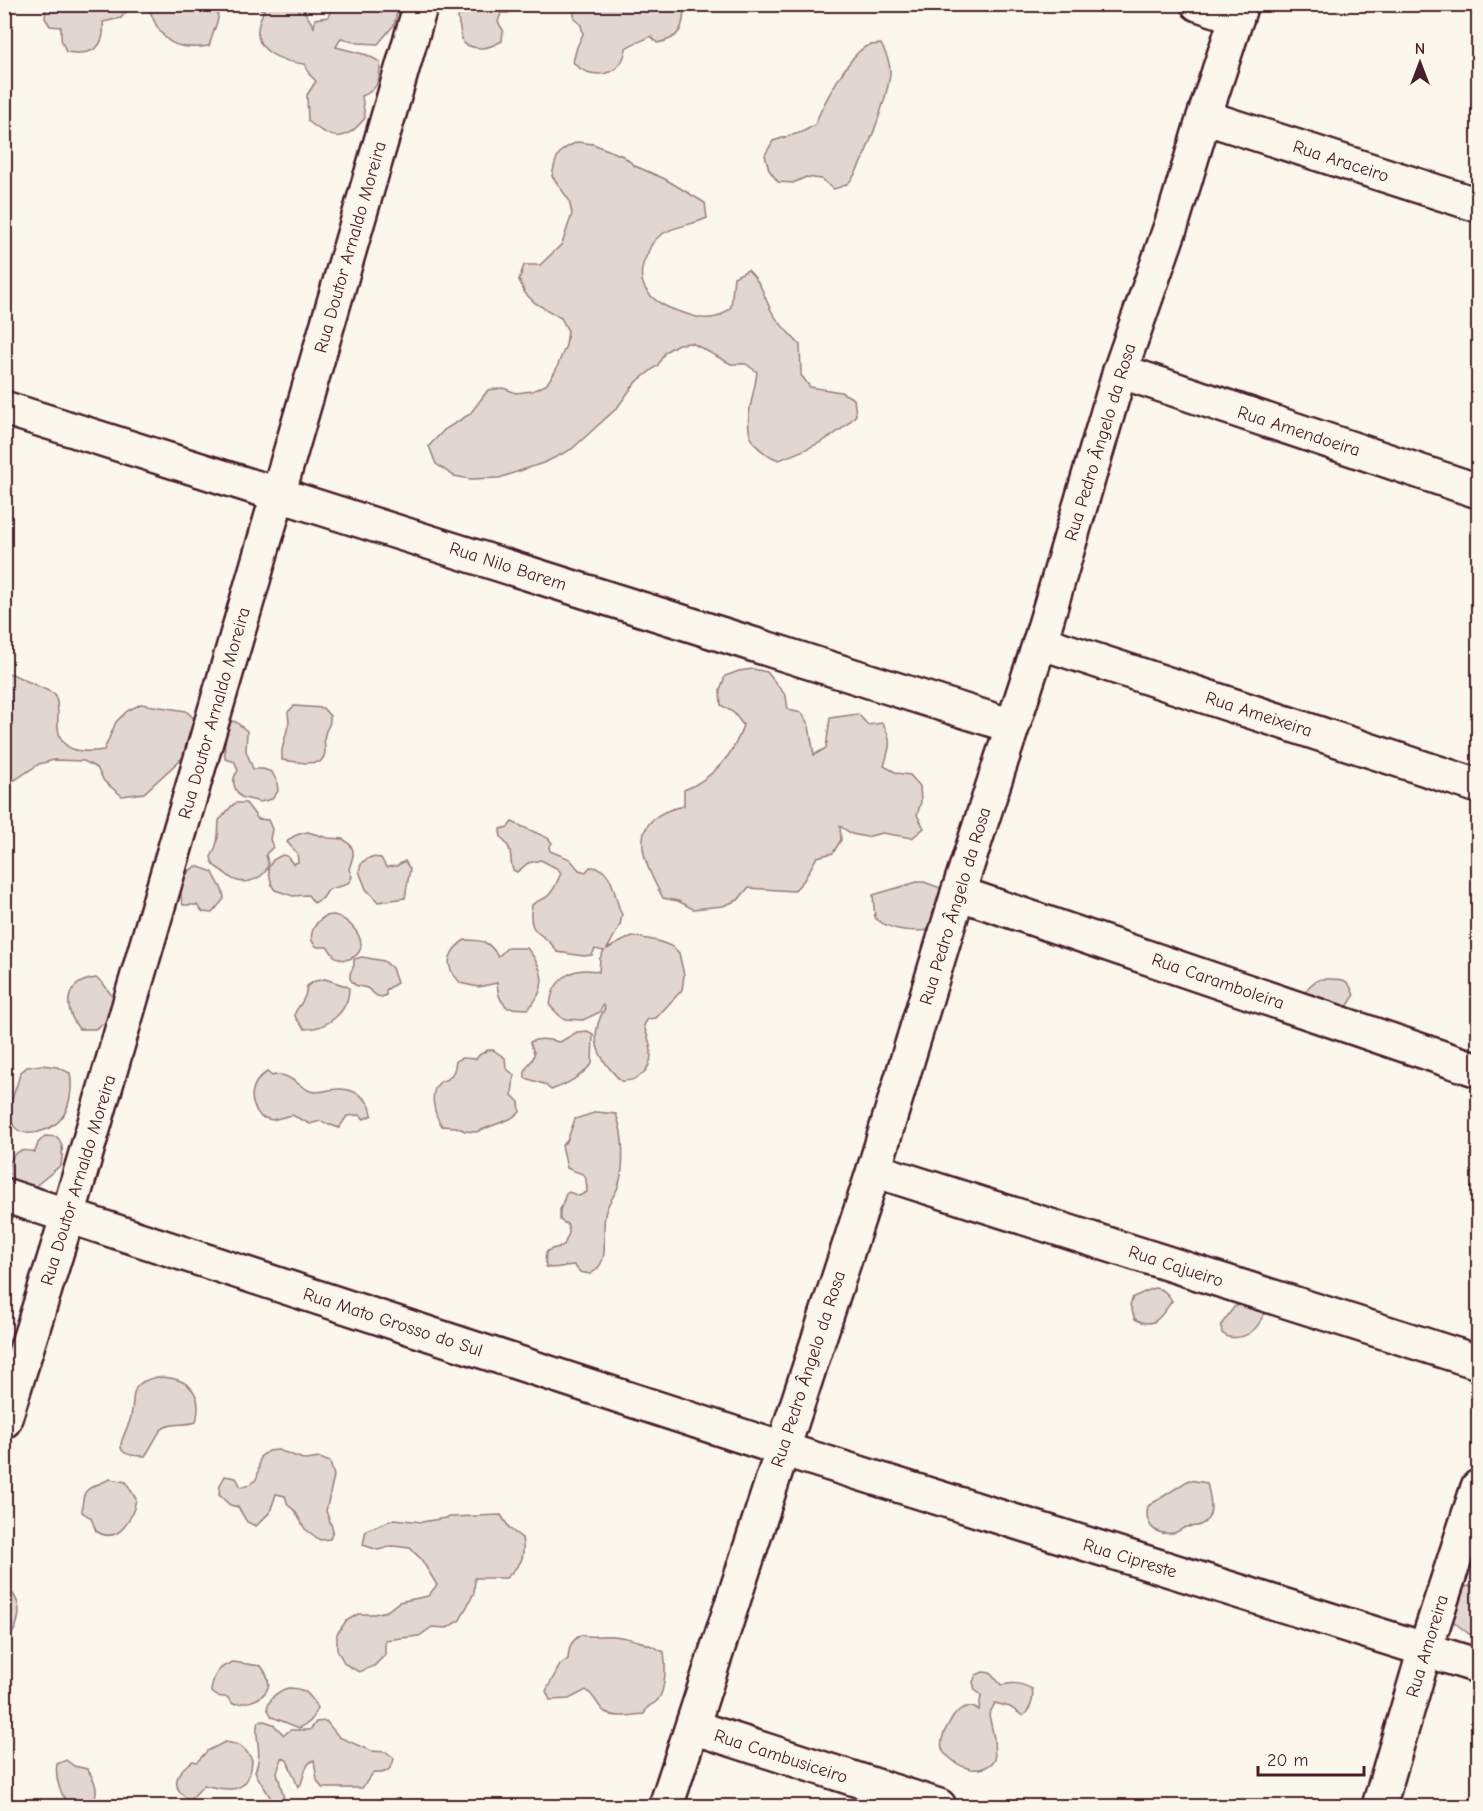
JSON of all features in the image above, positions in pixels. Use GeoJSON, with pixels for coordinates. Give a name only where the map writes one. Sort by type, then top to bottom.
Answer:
{"type":"FeatureCollection","features":[{"type":"Feature","properties":{"kind":"street","name":"Rua Doutor Arnaldo Moreira"},"geometry":{"type":"LineString","coordinates":[[4,1421],[68,1215],[421,4]]}},
{"type":"Feature","properties":{"kind":"street"},"geometry":{"type":"LineString","coordinates":[[1198,4],[1239,11]]}},
{"type":"Feature","properties":{"kind":"street","name":"Rua Pedro Ângelo da Rosa"},"geometry":{"type":"LineString","coordinates":[[666,1806],[874,1170],[958,893],[1040,642],[1120,371],[1172,223],[1239,11]]}},
{"type":"Feature","properties":{"kind":"street","name":"Rua Araceiro"},"geometry":{"type":"LineString","coordinates":[[1204,117],[1479,205]]}},
{"type":"Feature","properties":{"kind":"street","name":"Rua Amendoeira"},"geometry":{"type":"LineString","coordinates":[[1120,371],[1479,491]]}},
{"type":"Feature","properties":{"kind":"street","name":"Rua Nilo Barem"},"geometry":{"type":"LineString","coordinates":[[4,408],[1012,726]]}},
{"type":"Feature","properties":{"kind":"street","name":"Rua Ameixeira"},"geometry":{"type":"LineString","coordinates":[[1040,642],[1479,786]]}},
{"type":"Feature","properties":{"kind":"street","name":"Rua Caramboleira"},"geometry":{"type":"LineString","coordinates":[[958,893],[1479,1070]]}},
{"type":"Feature","properties":{"kind":"street","name":"Rua Cajueiro"},"geometry":{"type":"LineString","coordinates":[[874,1170],[1479,1362]]}},
{"type":"Feature","properties":{"kind":"street","name":"Rua Mato Grosso do Sul"},"geometry":{"type":"LineString","coordinates":[[4,1195],[782,1449]]}},
{"type":"Feature","properties":{"kind":"street","name":"Rua Cipreste"},"geometry":{"type":"LineString","coordinates":[[782,1449],[1479,1666]]}},
{"type":"Feature","properties":{"kind":"street","name":"Rua Amoreira"},"geometry":{"type":"LineString","coordinates":[[1379,1806],[1425,1650],[1479,1487]]}},
{"type":"Feature","properties":{"kind":"street","name":"Rua Cambusiceiro"},"geometry":{"type":"LineString","coordinates":[[693,1727],[939,1806]]}},
{"type":"Feature","properties":{"kind":"shaded area"},"geometry":{"type":"Polygon","coordinates":[[[460,4],[517,5],[508,13],[501,13],[498,22],[503,30],[502,41],[482,48],[463,43],[458,19],[460,4]]]}},
{"type":"Feature","properties":{"kind":"shaded area"},"geometry":{"type":"Polygon","coordinates":[[[50,5],[132,5],[121,18],[103,22],[102,39],[95,49],[75,53],[66,52],[61,39],[61,27],[50,26],[45,18],[46,8],[50,5]]]}},
{"type":"Feature","properties":{"kind":"shaded area"},"geometry":{"type":"Polygon","coordinates":[[[139,5],[220,5],[217,7],[218,19],[209,46],[187,47],[171,42],[160,31],[150,11],[139,5]]]}},
{"type":"Feature","properties":{"kind":"shaded area"},"geometry":{"type":"Polygon","coordinates":[[[246,5],[308,5],[304,11],[314,27],[315,19],[328,17],[333,5],[399,5],[394,25],[378,44],[359,43],[341,38],[336,47],[367,55],[380,62],[380,73],[375,87],[362,96],[365,118],[358,126],[345,135],[338,136],[324,132],[308,121],[307,95],[316,81],[309,74],[305,64],[283,59],[263,47],[258,31],[264,10],[246,5]]]}},
{"type":"Feature","properties":{"kind":"shaded area"},"geometry":{"type":"Polygon","coordinates":[[[569,5],[684,5],[682,26],[676,35],[657,43],[651,36],[632,44],[626,48],[624,58],[619,65],[605,73],[596,74],[580,68],[573,62],[583,34],[581,25],[574,18],[574,8],[569,5]]]}},
{"type":"Feature","properties":{"kind":"shaded area"},"geometry":{"type":"Polygon","coordinates":[[[881,44],[889,64],[889,81],[867,149],[853,177],[847,184],[834,189],[821,179],[806,177],[793,183],[778,182],[769,170],[765,155],[773,141],[802,132],[815,125],[823,106],[853,59],[867,46],[881,44]]]}},
{"type":"Feature","properties":{"kind":"shaded area"},"geometry":{"type":"Polygon","coordinates":[[[578,142],[593,144],[623,156],[635,166],[665,179],[705,203],[707,218],[667,231],[652,244],[643,266],[642,276],[648,293],[655,300],[673,310],[700,318],[716,317],[731,307],[734,277],[748,270],[760,286],[775,316],[800,345],[801,375],[810,387],[841,392],[854,399],[856,415],[848,423],[830,437],[779,460],[764,453],[750,435],[749,412],[757,372],[746,364],[731,364],[692,343],[678,344],[665,352],[658,365],[635,383],[617,408],[572,449],[546,462],[499,478],[470,479],[454,476],[436,464],[429,446],[444,430],[470,414],[488,390],[503,388],[516,393],[532,391],[546,385],[555,372],[566,345],[568,331],[561,318],[535,303],[525,293],[519,280],[524,265],[540,265],[562,244],[572,214],[569,200],[552,176],[559,154],[578,142]]]}},
{"type":"Feature","properties":{"kind":"shaded area"},"geometry":{"type":"Polygon","coordinates":[[[753,669],[767,672],[786,696],[788,710],[802,713],[809,726],[814,755],[826,748],[830,718],[858,714],[868,725],[882,723],[888,734],[889,744],[884,766],[897,773],[910,775],[920,786],[921,802],[917,815],[924,828],[912,838],[882,833],[866,837],[852,834],[840,826],[841,840],[833,853],[817,857],[804,880],[794,891],[748,888],[738,900],[723,906],[693,909],[678,901],[663,898],[644,854],[645,830],[652,820],[665,812],[684,806],[684,790],[713,772],[728,755],[743,725],[734,713],[721,705],[720,690],[725,676],[753,669]]]}},
{"type":"Feature","properties":{"kind":"shaded area"},"geometry":{"type":"Polygon","coordinates":[[[5,673],[55,694],[59,735],[67,746],[73,749],[104,750],[116,722],[127,711],[141,704],[186,711],[198,722],[191,750],[144,793],[122,796],[104,781],[97,768],[84,761],[54,760],[39,764],[15,780],[5,779],[5,673]]]}},
{"type":"Feature","properties":{"kind":"shaded area"},"geometry":{"type":"Polygon","coordinates":[[[294,706],[323,708],[330,716],[324,738],[325,755],[320,762],[282,760],[282,750],[289,722],[288,712],[294,706]]]}},
{"type":"Feature","properties":{"kind":"shaded area"},"geometry":{"type":"Polygon","coordinates":[[[231,721],[236,722],[247,731],[246,751],[253,769],[272,772],[278,791],[272,799],[260,802],[241,797],[236,791],[234,781],[238,771],[235,762],[225,759],[224,729],[231,721]]]}},
{"type":"Feature","properties":{"kind":"shaded area"},"geometry":{"type":"Polygon","coordinates":[[[236,803],[246,803],[258,819],[268,820],[272,829],[270,839],[273,847],[266,854],[268,862],[265,872],[257,878],[242,882],[231,878],[214,866],[211,857],[217,843],[219,820],[236,803]]]}},
{"type":"Feature","properties":{"kind":"shaded area"},"geometry":{"type":"Polygon","coordinates":[[[512,822],[548,838],[552,843],[549,847],[550,851],[570,859],[579,870],[586,872],[590,867],[605,872],[622,915],[620,925],[607,949],[632,936],[658,941],[673,947],[679,953],[684,975],[682,990],[656,1018],[648,1019],[644,1025],[651,1047],[649,1066],[632,1080],[621,1081],[601,1056],[596,1039],[597,1029],[605,1008],[603,1005],[600,1012],[583,1020],[563,1019],[550,1006],[555,988],[566,976],[581,971],[599,972],[600,958],[604,951],[595,949],[592,955],[584,956],[557,952],[548,940],[534,929],[531,916],[532,905],[550,893],[561,873],[541,860],[528,863],[517,872],[513,870],[509,849],[501,837],[500,829],[508,827],[512,822]]]}},
{"type":"Feature","properties":{"kind":"shaded area"},"geometry":{"type":"Polygon","coordinates":[[[308,832],[328,838],[343,839],[351,846],[353,852],[349,869],[352,877],[350,881],[345,885],[331,888],[323,898],[314,903],[308,895],[293,896],[275,890],[268,868],[273,860],[282,855],[287,856],[293,864],[298,862],[297,853],[287,842],[294,836],[308,832]]]}},
{"type":"Feature","properties":{"kind":"shaded area"},"geometry":{"type":"Polygon","coordinates":[[[371,857],[381,858],[386,867],[396,866],[405,861],[410,869],[405,898],[378,902],[366,889],[359,871],[362,862],[371,857]]]}},
{"type":"Feature","properties":{"kind":"shaded area"},"geometry":{"type":"Polygon","coordinates":[[[196,866],[213,872],[223,891],[224,899],[212,913],[203,912],[197,905],[183,905],[182,883],[187,874],[196,866]]]}},
{"type":"Feature","properties":{"kind":"shaded area"},"geometry":{"type":"Polygon","coordinates":[[[924,882],[946,890],[945,928],[918,931],[899,929],[890,927],[875,918],[873,895],[924,882]]]}},
{"type":"Feature","properties":{"kind":"shaded area"},"geometry":{"type":"Polygon","coordinates":[[[334,915],[348,922],[358,935],[360,949],[352,958],[340,959],[327,947],[317,947],[312,940],[312,932],[317,924],[324,917],[334,915]]]}},
{"type":"Feature","properties":{"kind":"shaded area"},"geometry":{"type":"Polygon","coordinates":[[[465,940],[485,942],[498,957],[507,948],[527,948],[537,963],[542,978],[539,994],[528,1009],[508,1008],[500,997],[497,983],[478,987],[460,983],[449,966],[449,961],[455,949],[465,940]]]}},
{"type":"Feature","properties":{"kind":"shaded area"},"geometry":{"type":"Polygon","coordinates":[[[362,957],[384,961],[392,968],[397,983],[386,990],[386,995],[377,996],[367,988],[355,985],[350,979],[354,959],[362,957]]]}},
{"type":"Feature","properties":{"kind":"shaded area"},"geometry":{"type":"Polygon","coordinates":[[[96,978],[102,982],[115,1000],[111,1019],[95,1029],[79,1029],[70,1012],[72,990],[85,980],[96,978]]]}},
{"type":"Feature","properties":{"kind":"shaded area"},"geometry":{"type":"Polygon","coordinates":[[[325,979],[349,988],[345,1005],[341,1012],[329,1022],[305,1029],[296,1018],[295,1012],[305,996],[307,986],[325,979]]]}},
{"type":"Feature","properties":{"kind":"shaded area"},"geometry":{"type":"Polygon","coordinates":[[[1322,979],[1343,980],[1352,990],[1354,996],[1342,1015],[1301,999],[1312,984],[1322,979]]]}},
{"type":"Feature","properties":{"kind":"shaded area"},"geometry":{"type":"Polygon","coordinates":[[[587,1031],[593,1034],[592,1064],[578,1076],[563,1086],[551,1090],[544,1084],[525,1078],[526,1070],[534,1056],[530,1042],[541,1039],[560,1042],[577,1032],[587,1031]]]}},
{"type":"Feature","properties":{"kind":"shaded area"},"geometry":{"type":"Polygon","coordinates":[[[488,1050],[493,1050],[505,1058],[506,1068],[514,1075],[512,1095],[519,1102],[520,1112],[510,1119],[476,1132],[442,1126],[433,1098],[436,1087],[452,1075],[456,1061],[462,1058],[476,1059],[488,1050]]]}},
{"type":"Feature","properties":{"kind":"shaded area"},"geometry":{"type":"Polygon","coordinates":[[[42,1065],[57,1067],[70,1073],[71,1092],[68,1105],[63,1116],[53,1126],[38,1132],[22,1132],[12,1122],[10,1108],[12,1098],[20,1073],[27,1067],[42,1065]]]}},
{"type":"Feature","properties":{"kind":"shaded area"},"geometry":{"type":"Polygon","coordinates":[[[267,1072],[272,1076],[287,1077],[310,1091],[350,1090],[365,1099],[372,1115],[364,1119],[360,1115],[347,1116],[339,1128],[320,1121],[310,1124],[292,1115],[272,1120],[261,1117],[254,1105],[252,1093],[257,1081],[267,1072]]]}},
{"type":"Feature","properties":{"kind":"shaded area"},"geometry":{"type":"Polygon","coordinates":[[[597,1112],[616,1114],[623,1150],[620,1179],[604,1220],[602,1262],[590,1274],[580,1272],[574,1265],[546,1267],[547,1252],[564,1245],[569,1233],[568,1225],[560,1220],[560,1210],[566,1194],[569,1192],[579,1196],[587,1192],[585,1176],[567,1168],[562,1145],[567,1141],[575,1119],[597,1112]]]}},
{"type":"Feature","properties":{"kind":"shaded area"},"geometry":{"type":"Polygon","coordinates":[[[45,1136],[57,1137],[60,1140],[61,1165],[28,1192],[12,1179],[11,1160],[21,1151],[35,1152],[38,1143],[45,1136]]]}},
{"type":"Feature","properties":{"kind":"shaded area"},"geometry":{"type":"Polygon","coordinates":[[[1154,1288],[1165,1292],[1172,1301],[1157,1320],[1148,1323],[1135,1319],[1130,1305],[1133,1297],[1154,1288]]]}},
{"type":"Feature","properties":{"kind":"shaded area"},"geometry":{"type":"Polygon","coordinates":[[[1248,1301],[1260,1306],[1264,1313],[1255,1329],[1246,1335],[1234,1338],[1222,1333],[1221,1325],[1234,1307],[1248,1301]]]}},
{"type":"Feature","properties":{"kind":"shaded area"},"geometry":{"type":"Polygon","coordinates":[[[157,1377],[177,1380],[191,1388],[198,1402],[196,1422],[164,1428],[159,1432],[145,1456],[126,1453],[121,1446],[132,1412],[134,1392],[140,1383],[157,1377]]]}},
{"type":"Feature","properties":{"kind":"shaded area"},"geometry":{"type":"Polygon","coordinates":[[[278,1450],[306,1460],[320,1458],[330,1462],[334,1476],[326,1511],[333,1530],[330,1539],[320,1540],[305,1529],[295,1511],[288,1505],[285,1496],[276,1494],[270,1512],[256,1526],[247,1522],[238,1507],[230,1505],[219,1495],[220,1485],[225,1476],[236,1478],[241,1487],[248,1485],[257,1476],[260,1457],[268,1451],[278,1450]]]}},
{"type":"Feature","properties":{"kind":"shaded area"},"geometry":{"type":"Polygon","coordinates":[[[110,1479],[126,1482],[136,1499],[132,1514],[124,1528],[112,1535],[104,1535],[96,1531],[91,1518],[82,1512],[82,1503],[88,1489],[110,1479]]]}},
{"type":"Feature","properties":{"kind":"shaded area"},"geometry":{"type":"Polygon","coordinates":[[[1189,1480],[1207,1483],[1211,1507],[1209,1517],[1200,1525],[1186,1527],[1174,1533],[1156,1531],[1149,1523],[1148,1506],[1189,1480]]]}},
{"type":"Feature","properties":{"kind":"shaded area"},"geometry":{"type":"Polygon","coordinates":[[[501,1515],[510,1529],[522,1538],[521,1561],[506,1578],[475,1578],[474,1593],[460,1620],[447,1628],[432,1627],[419,1636],[385,1640],[385,1655],[374,1666],[359,1672],[345,1664],[337,1650],[337,1634],[346,1621],[358,1614],[387,1611],[399,1602],[428,1596],[437,1585],[421,1559],[410,1548],[393,1546],[378,1550],[363,1545],[366,1530],[394,1519],[422,1522],[451,1517],[501,1515]]]}},
{"type":"Feature","properties":{"kind":"shaded area"},"geometry":{"type":"Polygon","coordinates":[[[5,1586],[18,1603],[19,1615],[15,1628],[5,1643],[5,1586]]]}},
{"type":"Feature","properties":{"kind":"shaded area"},"geometry":{"type":"Polygon","coordinates":[[[1478,1586],[1478,1634],[1469,1634],[1450,1619],[1461,1588],[1478,1586]]]}},
{"type":"Feature","properties":{"kind":"shaded area"},"geometry":{"type":"Polygon","coordinates":[[[581,1635],[627,1638],[664,1652],[665,1670],[662,1691],[657,1701],[648,1707],[644,1714],[624,1716],[609,1714],[586,1690],[569,1699],[550,1700],[546,1691],[560,1665],[568,1659],[572,1643],[581,1635]]]}},
{"type":"Feature","properties":{"kind":"shaded area"},"geometry":{"type":"Polygon","coordinates":[[[233,1662],[261,1666],[267,1675],[268,1682],[267,1689],[258,1699],[233,1704],[227,1697],[218,1696],[211,1691],[217,1672],[233,1662]]]}},
{"type":"Feature","properties":{"kind":"shaded area"},"geometry":{"type":"Polygon","coordinates":[[[983,1672],[991,1673],[1001,1685],[1017,1684],[1028,1687],[1032,1689],[1033,1696],[1030,1707],[1023,1716],[1010,1707],[995,1703],[989,1715],[994,1738],[995,1760],[984,1768],[972,1769],[955,1762],[945,1754],[942,1750],[942,1743],[948,1724],[961,1709],[973,1707],[979,1710],[981,1695],[975,1690],[973,1682],[976,1675],[983,1672]]]}},
{"type":"Feature","properties":{"kind":"shaded area"},"geometry":{"type":"Polygon","coordinates":[[[288,1688],[306,1692],[317,1708],[311,1720],[299,1728],[272,1717],[267,1708],[274,1695],[288,1688]]]}},
{"type":"Feature","properties":{"kind":"shaded area"},"geometry":{"type":"Polygon","coordinates":[[[326,1721],[339,1737],[371,1751],[386,1752],[394,1758],[392,1766],[387,1771],[373,1773],[362,1788],[322,1788],[317,1780],[314,1760],[307,1767],[298,1787],[287,1760],[282,1758],[277,1772],[286,1806],[274,1806],[255,1771],[259,1757],[257,1726],[258,1722],[273,1724],[284,1735],[290,1730],[310,1730],[316,1722],[326,1721]]]}},
{"type":"Feature","properties":{"kind":"shaded area"},"geometry":{"type":"Polygon","coordinates":[[[225,1742],[241,1746],[252,1760],[247,1779],[243,1785],[231,1789],[204,1785],[190,1800],[179,1791],[178,1775],[192,1761],[197,1762],[207,1751],[225,1742]]]}},
{"type":"Feature","properties":{"kind":"shaded area"},"geometry":{"type":"Polygon","coordinates":[[[66,1760],[74,1766],[87,1769],[93,1778],[96,1792],[91,1806],[81,1807],[70,1804],[62,1794],[58,1782],[57,1764],[66,1760]]]}}]}
